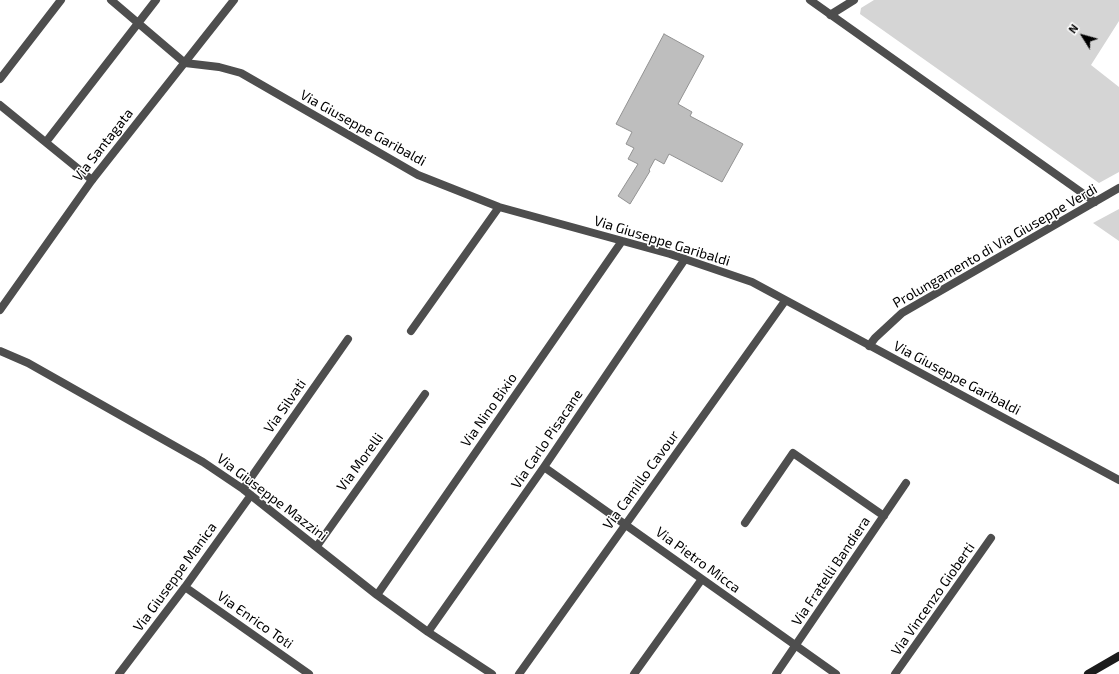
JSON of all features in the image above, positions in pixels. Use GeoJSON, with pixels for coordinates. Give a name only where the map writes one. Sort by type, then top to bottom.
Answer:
{"type":"FeatureCollection","features":[{"type":"Feature","properties":{"kind":"main road"},"geometry":{"type":"LineString","coordinates":[[1088,674],[1119,656]]}},
{"type":"Feature","properties":{"kind":"street"},"geometry":{"type":"LineString","coordinates":[[0,80],[61,0]]}},
{"type":"Feature","properties":{"kind":"street"},"geometry":{"type":"LineString","coordinates":[[111,0],[185,63]]}},
{"type":"Feature","properties":{"kind":"street"},"geometry":{"type":"LineString","coordinates":[[46,142],[156,0]]}},
{"type":"Feature","properties":{"kind":"street","name":"Via Santagata"},"geometry":{"type":"LineString","coordinates":[[0,310],[92,180],[234,0]]}},
{"type":"Feature","properties":{"kind":"street"},"geometry":{"type":"LineString","coordinates":[[810,0],[1095,202]]}},
{"type":"Feature","properties":{"kind":"street"},"geometry":{"type":"LineString","coordinates":[[830,15],[854,0]]}},
{"type":"Feature","properties":{"kind":"street","name":"Via Giuseppe Garibaldi"},"geometry":{"type":"LineString","coordinates":[[185,63],[219,67],[241,74],[418,175],[499,207],[685,259],[752,282],[1119,480]]}},
{"type":"Feature","properties":{"kind":"street"},"geometry":{"type":"LineString","coordinates":[[0,106],[92,180]]}},
{"type":"Feature","properties":{"kind":"street","name":"Prolungamento di Via Giuseppe Verdi"},"geometry":{"type":"LineString","coordinates":[[870,346],[875,338],[902,313],[1119,188]]}},
{"type":"Feature","properties":{"kind":"street"},"geometry":{"type":"LineString","coordinates":[[412,331],[499,207]]}},
{"type":"Feature","properties":{"kind":"street","name":"Via Nino Bixio"},"geometry":{"type":"LineString","coordinates":[[377,595],[622,241]]}},
{"type":"Feature","properties":{"kind":"street","name":"Via Carlo Pisacane"},"geometry":{"type":"LineString","coordinates":[[428,632],[544,467],[685,259]]}},
{"type":"Feature","properties":{"kind":"street","name":"Via Camillo Cavour"},"geometry":{"type":"LineString","coordinates":[[519,674],[785,301]]}},
{"type":"Feature","properties":{"kind":"street","name":"Via Silvati"},"geometry":{"type":"LineString","coordinates":[[243,488],[348,339]]}},
{"type":"Feature","properties":{"kind":"street","name":"Via Giuseppe Mazzini"},"geometry":{"type":"LineString","coordinates":[[0,351],[28,363],[203,462],[243,488],[377,595],[428,632],[492,674]]}},
{"type":"Feature","properties":{"kind":"street","name":"Via Morelli"},"geometry":{"type":"LineString","coordinates":[[317,546],[425,394]]}},
{"type":"Feature","properties":{"kind":"street"},"geometry":{"type":"LineString","coordinates":[[745,523],[792,454],[884,516]]}},
{"type":"Feature","properties":{"kind":"street","name":"Via Pietro Micca"},"geometry":{"type":"LineString","coordinates":[[544,467],[836,674]]}},
{"type":"Feature","properties":{"kind":"street","name":"Via Fratelli Bandiera"},"geometry":{"type":"LineString","coordinates":[[776,674],[906,483]]}},
{"type":"Feature","properties":{"kind":"street","name":"Via Giuseppe Manica"},"geometry":{"type":"LineString","coordinates":[[119,674],[185,587],[251,495]]}},
{"type":"Feature","properties":{"kind":"street","name":"Via Vincenzo Gioberti"},"geometry":{"type":"LineString","coordinates":[[895,674],[991,538]]}},
{"type":"Feature","properties":{"kind":"street"},"geometry":{"type":"LineString","coordinates":[[634,674],[702,579]]}},
{"type":"Feature","properties":{"kind":"street","name":"Via Enrico Toti"},"geometry":{"type":"LineString","coordinates":[[185,587],[309,674]]}},
{"type":"Feature","properties":{"kind":"shaded area"},"geometry":{"type":"Polygon","coordinates":[[[874,0],[1119,0],[1119,21],[1091,65],[1119,87],[1119,172],[1099,183],[860,14],[861,8],[874,0]]]}},
{"type":"Feature","properties":{"kind":"shaded area"},"geometry":{"type":"Polygon","coordinates":[[[1119,209],[1119,241],[1093,223],[1119,209]]]}},
{"type":"Feature","properties":{"kind":"building"},"geometry":{"type":"Polygon","coordinates":[[[664,34],[704,56],[678,104],[692,112],[690,116],[743,144],[722,182],[669,154],[664,164],[655,159],[649,170],[650,171],[630,204],[618,196],[638,164],[628,159],[634,148],[626,144],[632,132],[616,124],[664,34]]]}}]}
